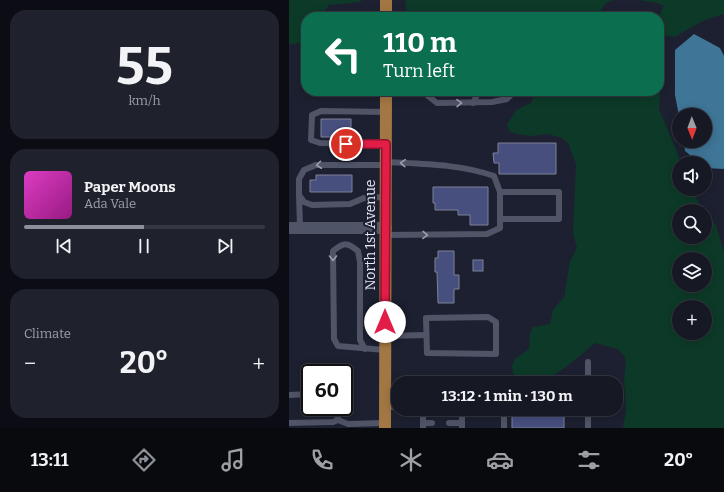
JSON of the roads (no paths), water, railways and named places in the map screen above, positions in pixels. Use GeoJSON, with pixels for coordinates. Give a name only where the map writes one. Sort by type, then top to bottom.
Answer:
{"type":"FeatureCollection","features":[{"type":"Feature","properties":{"kind":"main road"},"geometry":{"type":"LineString","coordinates":[[386,0],[386,12]]}},
{"type":"Feature","properties":{"kind":"main road","name":"North 1st Avenue"},"geometry":{"type":"LineString","coordinates":[[385,426],[386,96]]}},
{"type":"Feature","properties":{"kind":"street"},"geometry":{"type":"LineString","coordinates":[[295,228],[386,231]]}},
{"type":"Feature","properties":{"kind":"lane"},"geometry":{"type":"LineString","coordinates":[[428,96],[437,103],[492,102],[507,99],[510,96]]}},
{"type":"Feature","properties":{"kind":"lane"},"geometry":{"type":"LineString","coordinates":[[473,103],[476,96]]}},
{"type":"Feature","properties":{"kind":"lane"},"geometry":{"type":"LineString","coordinates":[[386,112],[321,111],[312,114],[311,124],[311,140],[320,143],[386,144]]}},
{"type":"Feature","properties":{"kind":"lane"},"geometry":{"type":"LineString","coordinates":[[295,228],[299,195],[299,179],[304,170],[316,165],[386,163],[420,164],[480,171],[494,176],[500,192],[500,228],[487,234],[386,231]]}},
{"type":"Feature","properties":{"kind":"lane"},"geometry":{"type":"LineString","coordinates":[[500,192],[559,192],[559,218],[500,219]]}},
{"type":"Feature","properties":{"kind":"lane"},"geometry":{"type":"LineString","coordinates":[[299,195],[304,202],[312,205],[350,204],[363,198],[386,197]]}},
{"type":"Feature","properties":{"kind":"lane"},"geometry":{"type":"LineString","coordinates":[[365,349],[359,340],[360,262],[358,251],[350,244],[341,244],[333,251],[334,339],[338,346],[365,349],[385,350]]}},
{"type":"Feature","properties":{"kind":"lane"},"geometry":{"type":"LineString","coordinates":[[488,317],[496,322],[496,354],[427,353],[426,335],[426,318],[488,317]]}},
{"type":"Feature","properties":{"kind":"lane"},"geometry":{"type":"LineString","coordinates":[[385,336],[426,335]]}},
{"type":"Feature","properties":{"kind":"lane"},"geometry":{"type":"LineString","coordinates":[[588,362],[588,376]]}},
{"type":"Feature","properties":{"kind":"lane"},"geometry":{"type":"LineString","coordinates":[[289,394],[301,394]]}},
{"type":"Feature","properties":{"kind":"lane"},"geometry":{"type":"LineString","coordinates":[[385,407],[391,407]]}},
{"type":"Feature","properties":{"kind":"lane"},"geometry":{"type":"LineString","coordinates":[[338,416],[338,420]]}},
{"type":"Feature","properties":{"kind":"lane"},"geometry":{"type":"LineString","coordinates":[[504,416],[504,428]]}},
{"type":"Feature","properties":{"kind":"lane"},"geometry":{"type":"LineString","coordinates":[[588,416],[588,428]]}},
{"type":"Feature","properties":{"kind":"lane"},"geometry":{"type":"LineString","coordinates":[[289,423],[333,422],[338,420]]}},
{"type":"Feature","properties":{"kind":"lane"},"geometry":{"type":"LineString","coordinates":[[338,420],[347,426],[385,426]]}},
{"type":"Feature","properties":{"kind":"lane"},"geometry":{"type":"LineString","coordinates":[[423,426],[432,423]]}},
{"type":"Feature","properties":{"kind":"lane"},"geometry":{"type":"LineString","coordinates":[[449,423],[462,426]]}},
{"type":"Feature","properties":{"kind":"water"},"geometry":{"type":"Polygon","coordinates":[[[694,34],[720,48],[724,56],[724,169],[712,168],[712,156],[691,156],[685,151],[685,148],[712,148],[712,108],[677,108],[675,95],[675,50],[694,34]]]}}]}
